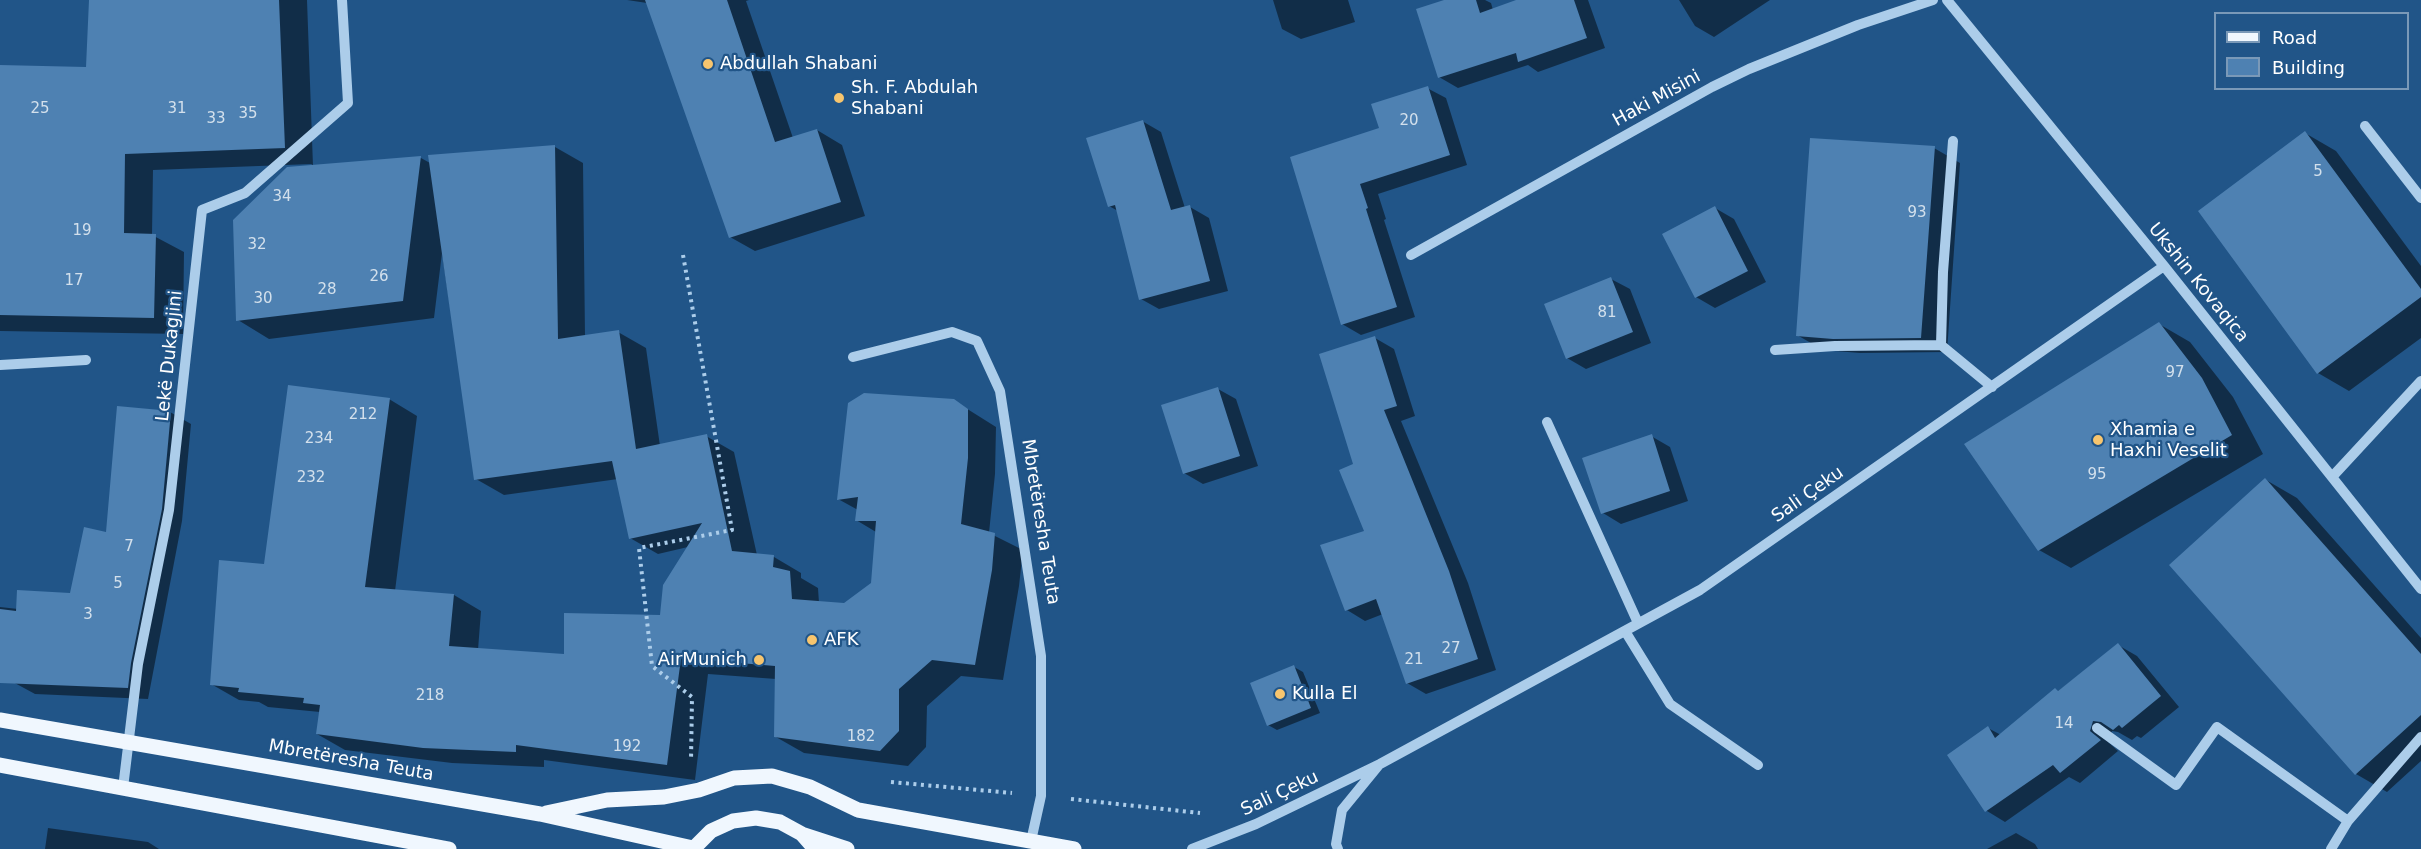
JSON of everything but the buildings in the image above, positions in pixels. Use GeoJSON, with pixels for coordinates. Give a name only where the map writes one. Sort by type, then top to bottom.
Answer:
{"type":"FeatureCollection","features":[{"type":"Feature","properties":{"kind":"main road","name":"Mbretëresha Teuta"},"geometry":{"type":"LineString","coordinates":[[0,720],[540,814],[693,848]]}},
{"type":"Feature","properties":{"kind":"main road"},"geometry":{"type":"LineString","coordinates":[[0,765],[448,849]]}},
{"type":"Feature","properties":{"kind":"main road"},"geometry":{"type":"LineString","coordinates":[[540,814],[607,800],[664,797],[699,790],[734,778],[772,776],[810,787],[858,810],[1074,849]]}},
{"type":"Feature","properties":{"kind":"main road"},"geometry":{"type":"LineString","coordinates":[[693,848],[711,831],[733,821],[756,818],[780,822],[802,834],[847,849]]}},
{"type":"Feature","properties":{"kind":"main road"},"geometry":{"type":"LineString","coordinates":[[802,834],[815,849]]}},
{"type":"Feature","properties":{"kind":"street","name":"Lekë Dukagjini"},"geometry":{"type":"LineString","coordinates":[[123,788],[138,664],[169,510],[202,210],[244,193],[348,103],[342,0]]}},
{"type":"Feature","properties":{"kind":"street","name":"Haki Misini"},"geometry":{"type":"LineString","coordinates":[[1411,255],[1731,78],[1858,25],[1933,0]]}},
{"type":"Feature","properties":{"kind":"street","name":"Ukshin Kovaqica"},"geometry":{"type":"LineString","coordinates":[[1947,0],[2164,266],[2421,589]]}},
{"type":"Feature","properties":{"kind":"street"},"geometry":{"type":"LineString","coordinates":[[2365,126],[2421,198]]}},
{"type":"Feature","properties":{"kind":"street"},"geometry":{"type":"LineString","coordinates":[[1941,345],[1943,272],[1953,141]]}},
{"type":"Feature","properties":{"kind":"street","name":"Sali Çeku"},"geometry":{"type":"LineString","coordinates":[[1192,849],[1256,824],[1380,764],[1700,590],[2164,266]]}},
{"type":"Feature","properties":{"kind":"street","name":"Mbretëresha Teuta"},"geometry":{"type":"LineString","coordinates":[[853,357],[952,332],[977,341],[1000,391],[1041,656],[1041,796],[1031,841]]}},
{"type":"Feature","properties":{"kind":"street"},"geometry":{"type":"LineString","coordinates":[[1775,350],[1835,346],[1941,345],[1992,387]]}},
{"type":"Feature","properties":{"kind":"street"},"geometry":{"type":"LineString","coordinates":[[0,365],[86,360]]}},
{"type":"Feature","properties":{"kind":"street"},"geometry":{"type":"LineString","coordinates":[[2332,477],[2421,381]]}},
{"type":"Feature","properties":{"kind":"street"},"geometry":{"type":"LineString","coordinates":[[1546,422],[1638,623]]}},
{"type":"Feature","properties":{"kind":"street"},"geometry":{"type":"LineString","coordinates":[[1625,631],[1670,704],[1758,765]]}},
{"type":"Feature","properties":{"kind":"street"},"geometry":{"type":"LineString","coordinates":[[2097,728],[2176,785],[2217,727],[2348,821]]}},
{"type":"Feature","properties":{"kind":"street"},"geometry":{"type":"LineString","coordinates":[[2331,849],[2348,821],[2421,737]]}},
{"type":"Feature","properties":{"kind":"street","name":"Sali Çeku"},"geometry":{"type":"LineString","coordinates":[[1338,849],[1336,844],[1342,810],[1380,764]]}},
{"type":"Feature","properties":{"kind":"path"},"geometry":{"type":"LineString","coordinates":[[684,255],[732,530],[639,548],[652,666],[692,698],[691,767]]}},
{"type":"Feature","properties":{"kind":"place","name":"Abdullah Shabani"},"geometry":{"type":"Point","coordinates":[708,64]}},
{"type":"Feature","properties":{"kind":"place","name":"Sh. F. Abdulah Shabani"},"geometry":{"type":"Point","coordinates":[839,98]}},
{"type":"Feature","properties":{"kind":"place","name":"Xhamia e Haxhi Veselit"},"geometry":{"type":"Point","coordinates":[2098,440]}},
{"type":"Feature","properties":{"kind":"place","name":"AFK"},"geometry":{"type":"Point","coordinates":[812,640]}},
{"type":"Feature","properties":{"kind":"place","name":"AirMunich"},"geometry":{"type":"Point","coordinates":[759,660]}},
{"type":"Feature","properties":{"kind":"place","name":"Kulla El"},"geometry":{"type":"Point","coordinates":[1280,694]}}]}
